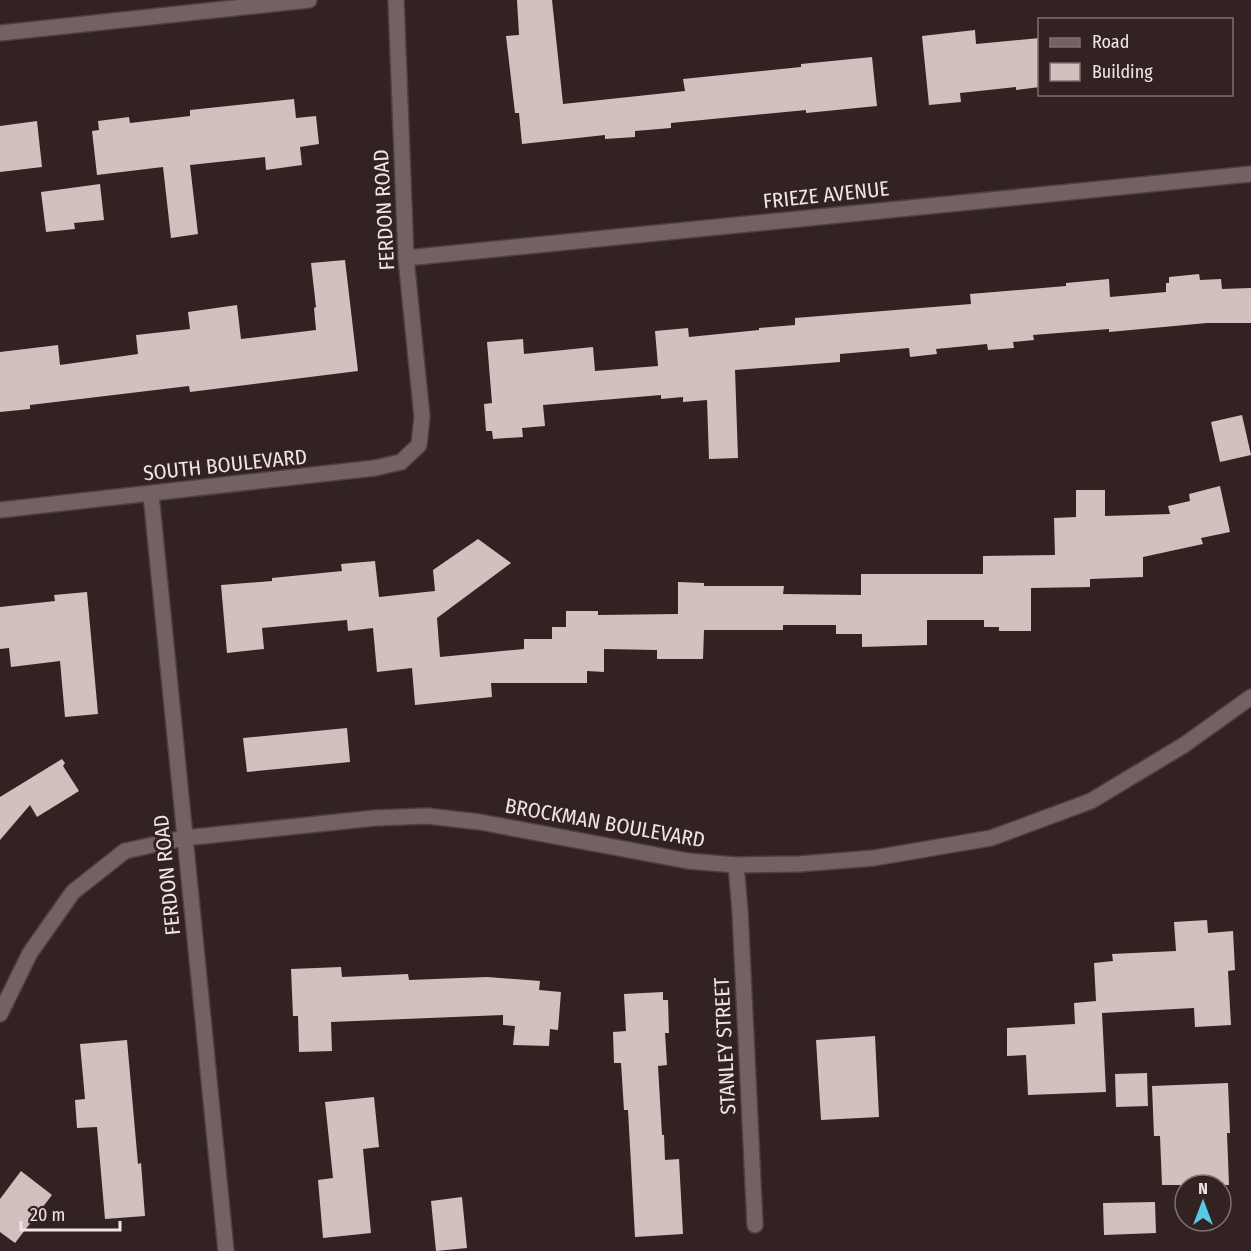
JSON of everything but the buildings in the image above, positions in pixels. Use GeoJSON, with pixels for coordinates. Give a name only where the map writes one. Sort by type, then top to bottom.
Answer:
{"type":"FeatureCollection","features":[{"type":"Feature","properties":{"kind":"street"},"geometry":{"type":"LineString","coordinates":[[0,33],[309,0]]}},
{"type":"Feature","properties":{"kind":"street","name":"FERDON ROAD"},"geometry":{"type":"LineString","coordinates":[[396,0],[406,258],[422,417]]}},
{"type":"Feature","properties":{"kind":"street","name":"FRIEZE AVENUE"},"geometry":{"type":"LineString","coordinates":[[406,258],[1251,174]]}},
{"type":"Feature","properties":{"kind":"street","name":"SOUTH BOULEVARD"},"geometry":{"type":"LineString","coordinates":[[0,510],[375,468],[401,462],[419,446],[422,417]]}},
{"type":"Feature","properties":{"kind":"street","name":"FERDON ROAD"},"geometry":{"type":"LineString","coordinates":[[151,494],[226,1251]]}},
{"type":"Feature","properties":{"kind":"street","name":"BROCKMAN BOULEVARD"},"geometry":{"type":"LineString","coordinates":[[0,1014],[30,953],[73,892],[125,851],[184,838],[375,818],[427,816],[480,822],[688,861],[736,865],[799,864],[874,858],[991,838],[1091,801],[1184,745],[1251,697]]}},
{"type":"Feature","properties":{"kind":"street","name":"STANLEY STREET"},"geometry":{"type":"LineString","coordinates":[[736,865],[755,1225]]}}]}
